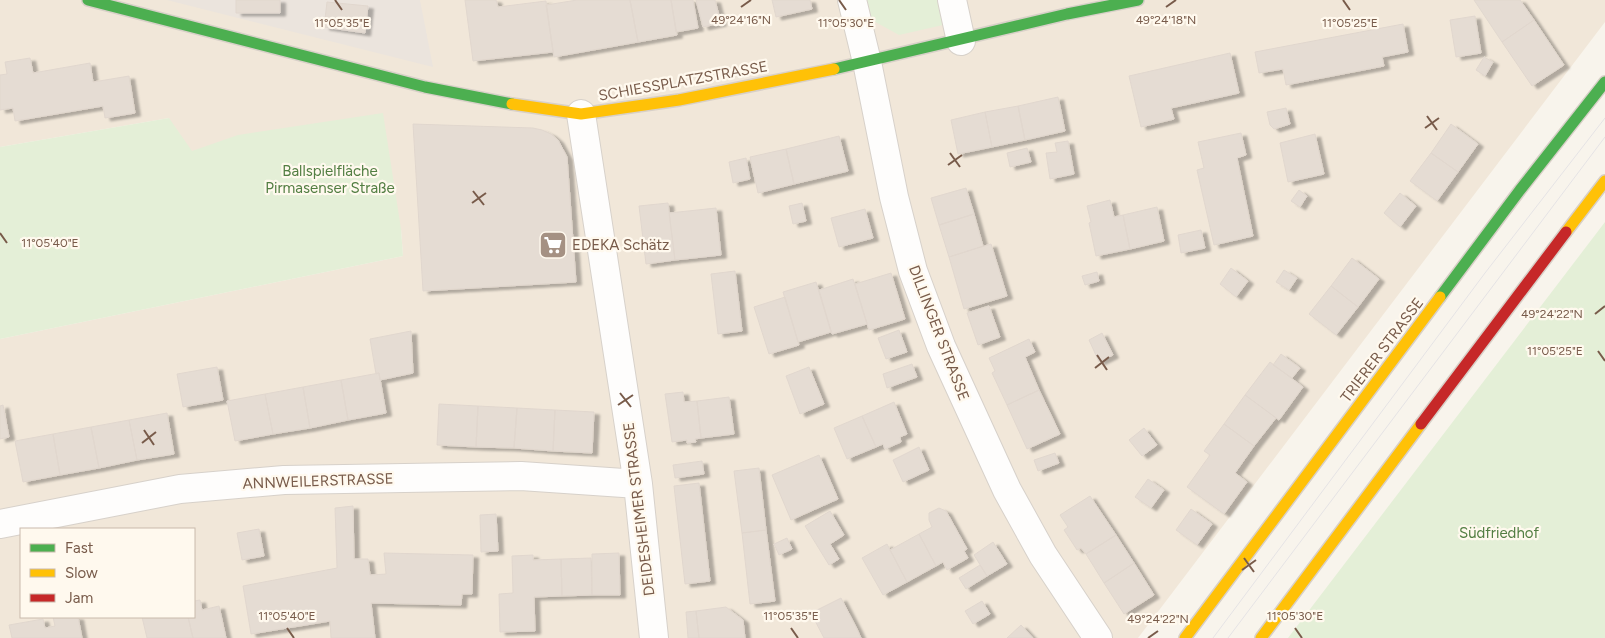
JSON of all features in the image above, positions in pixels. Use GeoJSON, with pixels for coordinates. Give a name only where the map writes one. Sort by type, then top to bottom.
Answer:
{"type":"FeatureCollection","features":[{"type":"Feature","properties":{"kind":"main road","name":"SCHIESSPLATZSTRASSE"},"geometry":{"type":"LineString","coordinates":[[88,0],[425,87],[524,106],[581,114],[679,100],[867,62],[961,41],[1067,14],[1138,0]]}},
{"type":"Feature","properties":{"kind":"main road","name":"TRIERER STRASSE"},"geometry":{"type":"LineString","coordinates":[[1185,638],[1514,198],[1605,82]]}},
{"type":"Feature","properties":{"kind":"main road"},"geometry":{"type":"LineString","coordinates":[[1261,638],[1512,302],[1605,181]]}},
{"type":"Feature","properties":{"kind":"street","name":"DILLINGER STRASSE"},"geometry":{"type":"LineString","coordinates":[[852,0],[867,62],[894,197],[913,271],[941,346],[1006,490],[1043,555],[1098,638]]}},
{"type":"Feature","properties":{"kind":"street"},"geometry":{"type":"LineString","coordinates":[[952,0],[961,41]]}},
{"type":"Feature","properties":{"kind":"street","name":"DEIDESHEIMER STRASSE"},"geometry":{"type":"LineString","coordinates":[[581,114],[638,484],[654,638]]}},
{"type":"Feature","properties":{"kind":"street","name":"ANNWEILERSTRASSE"},"geometry":{"type":"LineString","coordinates":[[0,524],[180,489],[284,480],[521,476],[638,484]]}},
{"type":"Feature","properties":{"kind":"shaded area"},"geometry":{"type":"Polygon","coordinates":[[[0,0],[1605,0],[1605,22],[1138,638],[0,638],[0,339],[403,256],[401,229],[193,255],[169,118],[0,147],[0,0]]]}},
{"type":"Feature","properties":{"kind":"shaded area"},"geometry":{"type":"Polygon","coordinates":[[[167,0],[420,0],[433,67],[167,0]]]}},
{"type":"Feature","properties":{"kind":"green space"},"geometry":{"type":"Polygon","coordinates":[[[866,0],[938,0],[943,25],[899,35],[870,19],[866,0]]]}},
{"type":"Feature","properties":{"kind":"green space","name":"Ballspielfläche Pirmasenser Straße"},"geometry":{"type":"Polygon","coordinates":[[[383,113],[401,229],[403,256],[0,339],[0,147],[169,118],[192,151],[238,135],[383,113]]]}},
{"type":"Feature","properties":{"kind":"green space","name":"Südfriedhof"},"geometry":{"type":"Polygon","coordinates":[[[1605,222],[1605,638],[1288,638],[1605,222]]]}},
{"type":"Feature","properties":{"kind":"building"},"geometry":{"type":"Polygon","coordinates":[[[236,0],[280,0],[280,13],[236,13],[236,0]]]}},
{"type":"Feature","properties":{"kind":"building"},"geometry":{"type":"Polygon","coordinates":[[[465,0],[496,0],[498,7],[546,1],[553,52],[473,61],[465,0]]]}},
{"type":"Feature","properties":{"kind":"building"},"geometry":{"type":"Polygon","coordinates":[[[577,0],[630,0],[638,42],[554,57],[546,5],[577,0]]]}},
{"type":"Feature","properties":{"kind":"building"},"geometry":{"type":"Polygon","coordinates":[[[630,0],[671,0],[677,35],[638,42],[630,0]]]}},
{"type":"Feature","properties":{"kind":"building"},"geometry":{"type":"Polygon","coordinates":[[[671,0],[693,0],[698,28],[676,32],[671,0]]]}},
{"type":"Feature","properties":{"kind":"building"},"geometry":{"type":"Polygon","coordinates":[[[696,0],[715,0],[721,23],[703,27],[696,0]]]}},
{"type":"Feature","properties":{"kind":"building"},"geometry":{"type":"Polygon","coordinates":[[[772,0],[810,0],[812,9],[776,17],[772,0]]]}},
{"type":"Feature","properties":{"kind":"building"},"geometry":{"type":"Polygon","coordinates":[[[1474,0],[1520,0],[1534,20],[1502,42],[1474,0]]]}},
{"type":"Feature","properties":{"kind":"building"},"geometry":{"type":"Polygon","coordinates":[[[327,2],[368,6],[365,33],[324,27],[327,2]]]}},
{"type":"Feature","properties":{"kind":"building"},"geometry":{"type":"Polygon","coordinates":[[[1475,16],[1481,53],[1456,57],[1450,20],[1475,16]]]}},
{"type":"Feature","properties":{"kind":"building"},"geometry":{"type":"Polygon","coordinates":[[[1534,20],[1564,65],[1532,86],[1502,42],[1534,20]]]}},
{"type":"Feature","properties":{"kind":"building"},"geometry":{"type":"Polygon","coordinates":[[[1403,24],[1408,52],[1382,57],[1384,66],[1286,85],[1283,69],[1259,73],[1255,52],[1403,24]]]}},
{"type":"Feature","properties":{"kind":"building"},"geometry":{"type":"Polygon","coordinates":[[[1230,53],[1239,93],[1171,108],[1174,119],[1141,127],[1129,76],[1230,53]]]}},
{"type":"Feature","properties":{"kind":"building"},"geometry":{"type":"Polygon","coordinates":[[[1484,57],[1493,62],[1485,76],[1476,70],[1484,57]]]}},
{"type":"Feature","properties":{"kind":"building"},"geometry":{"type":"Polygon","coordinates":[[[30,58],[33,73],[90,63],[93,82],[129,76],[135,113],[105,118],[103,106],[15,121],[13,108],[0,110],[0,75],[7,74],[5,62],[30,58]]]}},
{"type":"Feature","properties":{"kind":"building"},"geometry":{"type":"Polygon","coordinates":[[[1058,97],[1065,131],[1025,140],[1018,106],[1058,97]]]}},
{"type":"Feature","properties":{"kind":"building"},"geometry":{"type":"Polygon","coordinates":[[[1018,106],[1025,140],[992,147],[985,112],[1018,106]]]}},
{"type":"Feature","properties":{"kind":"building"},"geometry":{"type":"Polygon","coordinates":[[[1286,108],[1290,124],[1274,129],[1270,125],[1267,112],[1286,108]]]}},
{"type":"Feature","properties":{"kind":"building"},"geometry":{"type":"Polygon","coordinates":[[[985,112],[992,147],[958,154],[951,120],[985,112]]]}},
{"type":"Feature","properties":{"kind":"building"},"geometry":{"type":"Polygon","coordinates":[[[413,124],[533,128],[551,134],[558,140],[567,157],[576,282],[423,291],[413,124]]]}},
{"type":"Feature","properties":{"kind":"building"},"geometry":{"type":"Polygon","coordinates":[[[1451,124],[1478,144],[1458,172],[1431,153],[1451,124]]]}},
{"type":"Feature","properties":{"kind":"building"},"geometry":{"type":"Polygon","coordinates":[[[1241,133],[1246,155],[1237,158],[1253,236],[1214,245],[1197,170],[1204,168],[1198,142],[1241,133]]]}},
{"type":"Feature","properties":{"kind":"building"},"geometry":{"type":"Polygon","coordinates":[[[1315,134],[1324,174],[1288,182],[1280,143],[1315,134]]]}},
{"type":"Feature","properties":{"kind":"building"},"geometry":{"type":"Polygon","coordinates":[[[839,136],[848,171],[794,184],[786,149],[839,136]]]}},
{"type":"Feature","properties":{"kind":"building"},"geometry":{"type":"Polygon","coordinates":[[[1068,141],[1074,174],[1050,179],[1046,153],[1057,152],[1055,143],[1068,141]]]}},
{"type":"Feature","properties":{"kind":"building"},"geometry":{"type":"Polygon","coordinates":[[[1027,148],[1031,162],[1010,167],[1007,153],[1027,148]]]}},
{"type":"Feature","properties":{"kind":"building"},"geometry":{"type":"Polygon","coordinates":[[[786,149],[794,184],[758,193],[750,157],[786,149]]]}},
{"type":"Feature","properties":{"kind":"building"},"geometry":{"type":"Polygon","coordinates":[[[1431,153],[1458,172],[1437,201],[1410,181],[1431,153]]]}},
{"type":"Feature","properties":{"kind":"building"},"geometry":{"type":"Polygon","coordinates":[[[746,158],[750,179],[733,183],[729,162],[746,158]]]}},
{"type":"Feature","properties":{"kind":"building"},"geometry":{"type":"Polygon","coordinates":[[[966,188],[974,214],[939,225],[931,198],[966,188]]]}},
{"type":"Feature","properties":{"kind":"building"},"geometry":{"type":"Polygon","coordinates":[[[1299,190],[1307,196],[1300,207],[1291,201],[1299,190]]]}},
{"type":"Feature","properties":{"kind":"building"},"geometry":{"type":"Polygon","coordinates":[[[1400,193],[1416,206],[1400,227],[1384,213],[1400,193]]]}},
{"type":"Feature","properties":{"kind":"building"},"geometry":{"type":"Polygon","coordinates":[[[1110,200],[1114,217],[1123,215],[1130,249],[1096,256],[1087,206],[1110,200]]]}},
{"type":"Feature","properties":{"kind":"building"},"geometry":{"type":"Polygon","coordinates":[[[668,203],[675,260],[646,264],[639,206],[668,203]]]}},
{"type":"Feature","properties":{"kind":"building"},"geometry":{"type":"Polygon","coordinates":[[[802,203],[806,221],[793,224],[789,206],[802,203]]]}},
{"type":"Feature","properties":{"kind":"building"},"geometry":{"type":"Polygon","coordinates":[[[1157,207],[1164,241],[1130,249],[1123,215],[1157,207]]]}},
{"type":"Feature","properties":{"kind":"building"},"geometry":{"type":"Polygon","coordinates":[[[716,208],[721,255],[675,260],[669,213],[716,208]]]}},
{"type":"Feature","properties":{"kind":"building"},"geometry":{"type":"Polygon","coordinates":[[[865,209],[873,238],[839,247],[831,218],[865,209]]]}},
{"type":"Feature","properties":{"kind":"building"},"geometry":{"type":"Polygon","coordinates":[[[974,214],[983,246],[949,257],[939,225],[974,214]]]}},
{"type":"Feature","properties":{"kind":"building"},"geometry":{"type":"Polygon","coordinates":[[[1201,230],[1205,248],[1181,253],[1178,235],[1201,230]]]}},
{"type":"Feature","properties":{"kind":"building"},"geometry":{"type":"Polygon","coordinates":[[[991,244],[1007,296],[964,309],[949,257],[991,244]]]}},
{"type":"Feature","properties":{"kind":"building"},"geometry":{"type":"Polygon","coordinates":[[[1352,258],[1379,279],[1358,307],[1331,286],[1352,258]]]}},
{"type":"Feature","properties":{"kind":"building"},"geometry":{"type":"Polygon","coordinates":[[[1231,268],[1248,281],[1236,297],[1220,284],[1231,268]]]}},
{"type":"Feature","properties":{"kind":"building"},"geometry":{"type":"Polygon","coordinates":[[[1284,270],[1297,278],[1289,290],[1276,282],[1284,270]]]}},
{"type":"Feature","properties":{"kind":"building"},"geometry":{"type":"Polygon","coordinates":[[[735,271],[742,331],[718,334],[711,274],[735,271]]]}},
{"type":"Feature","properties":{"kind":"building"},"geometry":{"type":"Polygon","coordinates":[[[1097,272],[1099,281],[1085,285],[1082,276],[1097,272]]]}},
{"type":"Feature","properties":{"kind":"building"},"geometry":{"type":"Polygon","coordinates":[[[891,273],[905,319],[869,330],[855,284],[891,273]]]}},
{"type":"Feature","properties":{"kind":"building"},"geometry":{"type":"Polygon","coordinates":[[[853,279],[867,324],[832,334],[819,290],[853,279]]]}},
{"type":"Feature","properties":{"kind":"building"},"geometry":{"type":"Polygon","coordinates":[[[816,282],[831,332],[798,342],[783,292],[816,282]]]}},
{"type":"Feature","properties":{"kind":"building"},"geometry":{"type":"Polygon","coordinates":[[[1331,286],[1358,307],[1336,335],[1309,314],[1331,286]]]}},
{"type":"Feature","properties":{"kind":"building"},"geometry":{"type":"Polygon","coordinates":[[[785,297],[799,345],[769,354],[754,307],[785,297]]]}},
{"type":"Feature","properties":{"kind":"building"},"geometry":{"type":"Polygon","coordinates":[[[989,306],[1000,337],[978,345],[967,313],[989,306]]]}},
{"type":"Feature","properties":{"kind":"building"},"geometry":{"type":"Polygon","coordinates":[[[899,330],[907,352],[886,359],[878,338],[899,330]]]}},
{"type":"Feature","properties":{"kind":"building"},"geometry":{"type":"Polygon","coordinates":[[[411,331],[413,373],[380,380],[379,373],[376,374],[370,339],[411,331]]]}},
{"type":"Feature","properties":{"kind":"building"},"geometry":{"type":"Polygon","coordinates":[[[1102,333],[1113,355],[1099,362],[1089,340],[1102,333]]]}},
{"type":"Feature","properties":{"kind":"building"},"geometry":{"type":"Polygon","coordinates":[[[1029,339],[1035,352],[1025,357],[1039,390],[1007,405],[992,373],[995,371],[989,358],[1029,339]]]}},
{"type":"Feature","properties":{"kind":"building"},"geometry":{"type":"Polygon","coordinates":[[[1281,354],[1300,368],[1292,378],[1273,365],[1281,354]]]}},
{"type":"Feature","properties":{"kind":"building"},"geometry":{"type":"Polygon","coordinates":[[[1270,362],[1303,387],[1279,420],[1245,395],[1270,362]]]}},
{"type":"Feature","properties":{"kind":"building"},"geometry":{"type":"Polygon","coordinates":[[[912,364],[917,377],[887,388],[883,374],[912,364]]]}},
{"type":"Feature","properties":{"kind":"building"},"geometry":{"type":"Polygon","coordinates":[[[217,367],[223,400],[183,407],[177,374],[217,367]]]}},
{"type":"Feature","properties":{"kind":"building"},"geometry":{"type":"Polygon","coordinates":[[[809,367],[824,404],[800,414],[786,376],[809,367]]]}},
{"type":"Feature","properties":{"kind":"building"},"geometry":{"type":"Polygon","coordinates":[[[379,373],[386,413],[348,420],[341,380],[379,373]]]}},
{"type":"Feature","properties":{"kind":"building"},"geometry":{"type":"Polygon","coordinates":[[[341,380],[348,420],[310,428],[303,387],[341,380]]]}},
{"type":"Feature","properties":{"kind":"building"},"geometry":{"type":"Polygon","coordinates":[[[303,387],[310,428],[273,434],[265,394],[303,387]]]}},
{"type":"Feature","properties":{"kind":"building"},"geometry":{"type":"Polygon","coordinates":[[[1039,390],[1060,434],[1027,449],[1007,405],[1039,390]]]}},
{"type":"Feature","properties":{"kind":"building"},"geometry":{"type":"Polygon","coordinates":[[[683,392],[684,402],[697,401],[701,438],[695,439],[696,442],[687,443],[687,440],[672,442],[665,394],[683,392]]]}},
{"type":"Feature","properties":{"kind":"building"},"geometry":{"type":"Polygon","coordinates":[[[265,394],[273,434],[235,441],[227,401],[265,394]]]}},
{"type":"Feature","properties":{"kind":"building"},"geometry":{"type":"Polygon","coordinates":[[[1245,395],[1276,418],[1254,446],[1224,424],[1245,395]]]}},
{"type":"Feature","properties":{"kind":"building"},"geometry":{"type":"Polygon","coordinates":[[[729,397],[734,434],[701,438],[697,401],[729,397]]]}},
{"type":"Feature","properties":{"kind":"building"},"geometry":{"type":"Polygon","coordinates":[[[894,402],[907,434],[900,437],[901,442],[885,449],[883,444],[876,447],[862,416],[894,402]]]}},
{"type":"Feature","properties":{"kind":"building"},"geometry":{"type":"Polygon","coordinates":[[[439,404],[478,406],[476,447],[437,445],[439,404]]]}},
{"type":"Feature","properties":{"kind":"building"},"geometry":{"type":"Polygon","coordinates":[[[3,405],[9,437],[0,439],[0,406],[3,405]]]}},
{"type":"Feature","properties":{"kind":"building"},"geometry":{"type":"Polygon","coordinates":[[[478,406],[517,408],[514,448],[476,447],[478,406]]]}},
{"type":"Feature","properties":{"kind":"building"},"geometry":{"type":"Polygon","coordinates":[[[517,408],[555,410],[553,451],[514,448],[517,408]]]}},
{"type":"Feature","properties":{"kind":"building"},"geometry":{"type":"Polygon","coordinates":[[[555,410],[594,412],[592,453],[553,451],[555,410]]]}},
{"type":"Feature","properties":{"kind":"building"},"geometry":{"type":"Polygon","coordinates":[[[167,413],[174,454],[137,460],[129,420],[167,413]]]}},
{"type":"Feature","properties":{"kind":"building"},"geometry":{"type":"Polygon","coordinates":[[[862,416],[876,447],[847,459],[834,428],[862,416]]]}},
{"type":"Feature","properties":{"kind":"building"},"geometry":{"type":"Polygon","coordinates":[[[129,420],[137,460],[99,468],[91,427],[129,420]]]}},
{"type":"Feature","properties":{"kind":"building"},"geometry":{"type":"Polygon","coordinates":[[[1224,424],[1254,446],[1235,473],[1247,482],[1224,514],[1187,487],[1210,455],[1204,451],[1224,424]]]}},
{"type":"Feature","properties":{"kind":"building"},"geometry":{"type":"Polygon","coordinates":[[[91,427],[99,468],[60,475],[53,434],[91,427]]]}},
{"type":"Feature","properties":{"kind":"building"},"geometry":{"type":"Polygon","coordinates":[[[1144,428],[1157,445],[1142,456],[1129,440],[1144,428]]]}},
{"type":"Feature","properties":{"kind":"building"},"geometry":{"type":"Polygon","coordinates":[[[53,434],[60,475],[23,482],[15,441],[53,434]]]}},
{"type":"Feature","properties":{"kind":"building"},"geometry":{"type":"Polygon","coordinates":[[[919,447],[929,470],[903,482],[893,460],[919,447]]]}},
{"type":"Feature","properties":{"kind":"building"},"geometry":{"type":"Polygon","coordinates":[[[1055,453],[1059,463],[1038,471],[1034,460],[1055,453]]]}},
{"type":"Feature","properties":{"kind":"building"},"geometry":{"type":"Polygon","coordinates":[[[819,455],[838,499],[791,520],[772,475],[819,455]]]}},
{"type":"Feature","properties":{"kind":"building"},"geometry":{"type":"Polygon","coordinates":[[[702,461],[704,474],[675,478],[673,465],[702,461]]]}},
{"type":"Feature","properties":{"kind":"building"},"geometry":{"type":"Polygon","coordinates":[[[759,468],[766,530],[742,533],[734,471],[759,468]]]}},
{"type":"Feature","properties":{"kind":"building"},"geometry":{"type":"Polygon","coordinates":[[[1148,479],[1164,490],[1151,508],[1135,497],[1148,479]]]}},
{"type":"Feature","properties":{"kind":"building"},"geometry":{"type":"Polygon","coordinates":[[[699,483],[710,581],[685,584],[674,486],[699,483]]]}},
{"type":"Feature","properties":{"kind":"building"},"geometry":{"type":"Polygon","coordinates":[[[1090,496],[1116,535],[1086,554],[1081,548],[1077,550],[1064,530],[1068,527],[1060,515],[1090,496]]]}},
{"type":"Feature","properties":{"kind":"building"},"geometry":{"type":"Polygon","coordinates":[[[353,506],[354,559],[368,559],[370,575],[386,574],[384,553],[473,555],[472,594],[462,594],[461,605],[371,603],[375,638],[331,638],[330,621],[251,634],[243,586],[337,568],[335,508],[353,506]]]}},
{"type":"Feature","properties":{"kind":"building"},"geometry":{"type":"Polygon","coordinates":[[[939,508],[946,511],[967,549],[964,551],[968,558],[947,570],[943,562],[936,566],[919,534],[932,527],[929,513],[939,508]]]}},
{"type":"Feature","properties":{"kind":"building"},"geometry":{"type":"Polygon","coordinates":[[[1191,509],[1212,524],[1197,545],[1176,530],[1191,509]]]}},
{"type":"Feature","properties":{"kind":"building"},"geometry":{"type":"Polygon","coordinates":[[[830,511],[844,535],[830,544],[839,559],[829,565],[805,526],[830,511]]]}},
{"type":"Feature","properties":{"kind":"building"},"geometry":{"type":"Polygon","coordinates":[[[496,514],[498,551],[481,552],[480,515],[496,514]]]}},
{"type":"Feature","properties":{"kind":"building"},"geometry":{"type":"Polygon","coordinates":[[[259,529],[264,556],[242,560],[237,533],[259,529]]]}},
{"type":"Feature","properties":{"kind":"building"},"geometry":{"type":"Polygon","coordinates":[[[766,530],[775,601],[750,604],[742,533],[766,530]]]}},
{"type":"Feature","properties":{"kind":"building"},"geometry":{"type":"Polygon","coordinates":[[[919,534],[936,566],[907,582],[890,550],[919,534]]]}},
{"type":"Feature","properties":{"kind":"building"},"geometry":{"type":"Polygon","coordinates":[[[1116,535],[1134,563],[1104,583],[1086,554],[1116,535]]]}},
{"type":"Feature","properties":{"kind":"building"},"geometry":{"type":"Polygon","coordinates":[[[787,538],[792,549],[779,555],[774,544],[787,538]]]}},
{"type":"Feature","properties":{"kind":"building"},"geometry":{"type":"Polygon","coordinates":[[[993,542],[1007,564],[987,576],[974,555],[993,542]]]}},
{"type":"Feature","properties":{"kind":"building"},"geometry":{"type":"Polygon","coordinates":[[[887,544],[907,582],[883,595],[862,558],[887,544]]]}},
{"type":"Feature","properties":{"kind":"building"},"geometry":{"type":"Polygon","coordinates":[[[619,553],[620,595],[592,595],[592,554],[619,553]]]}},
{"type":"Feature","properties":{"kind":"building"},"geometry":{"type":"Polygon","coordinates":[[[533,555],[533,560],[561,559],[562,596],[534,597],[535,631],[500,632],[499,594],[513,593],[512,556],[533,555]]]}},
{"type":"Feature","properties":{"kind":"building"},"geometry":{"type":"Polygon","coordinates":[[[591,558],[592,595],[562,596],[561,559],[591,558]]]}},
{"type":"Feature","properties":{"kind":"building"},"geometry":{"type":"Polygon","coordinates":[[[1134,563],[1154,595],[1124,614],[1104,583],[1134,563]]]}},
{"type":"Feature","properties":{"kind":"building"},"geometry":{"type":"Polygon","coordinates":[[[980,565],[987,576],[966,589],[959,578],[980,565]]]}},
{"type":"Feature","properties":{"kind":"building"},"geometry":{"type":"Polygon","coordinates":[[[841,598],[861,638],[824,638],[811,613],[841,598]]]}},
{"type":"Feature","properties":{"kind":"building"},"geometry":{"type":"Polygon","coordinates":[[[200,600],[202,610],[219,606],[226,638],[193,638],[188,618],[195,618],[195,601],[200,600]]]}},
{"type":"Feature","properties":{"kind":"building"},"geometry":{"type":"Polygon","coordinates":[[[982,601],[990,614],[973,624],[965,611],[982,601]]]}},
{"type":"Feature","properties":{"kind":"building"},"geometry":{"type":"Polygon","coordinates":[[[726,607],[743,620],[745,638],[699,638],[696,611],[726,607]]]}},
{"type":"Feature","properties":{"kind":"building"},"geometry":{"type":"Polygon","coordinates":[[[696,611],[699,638],[688,638],[686,612],[696,611]]]}},
{"type":"Feature","properties":{"kind":"building"},"geometry":{"type":"Polygon","coordinates":[[[53,618],[78,618],[82,638],[12,638],[9,625],[43,619],[45,628],[55,626],[53,618]]]}},
{"type":"Feature","properties":{"kind":"building"},"geometry":{"type":"Polygon","coordinates":[[[142,618],[188,618],[193,638],[147,638],[142,618]]]}},
{"type":"Feature","properties":{"kind":"building"},"geometry":{"type":"Polygon","coordinates":[[[1021,625],[1033,638],[1007,638],[1021,625]]]}},
{"type":"Feature","properties":{"kind":"tram line"},"geometry":{"type":"LineString","coordinates":[[1213,638],[1485,273],[1605,118]]}},
{"type":"Feature","properties":{"kind":"tram line"},"geometry":{"type":"LineString","coordinates":[[1228,638],[1605,137]]}},
{"type":"Feature","properties":{"kind":"traffic: fast"},"geometry":{"type":"LineString","coordinates":[[88,0],[425,87],[512,104]]}},
{"type":"Feature","properties":{"kind":"traffic: fast"},"geometry":{"type":"LineString","coordinates":[[834,69],[1067,14],[1138,0]]}},
{"type":"Feature","properties":{"kind":"traffic: fast"},"geometry":{"type":"LineString","coordinates":[[1440,297],[1520,190],[1605,82]]}},
{"type":"Feature","properties":{"kind":"traffic: slow"},"geometry":{"type":"LineString","coordinates":[[512,104],[581,114],[679,100],[834,69]]}},
{"type":"Feature","properties":{"kind":"traffic: slow"},"geometry":{"type":"LineString","coordinates":[[1566,232],[1605,181]]}},
{"type":"Feature","properties":{"kind":"traffic: slow"},"geometry":{"type":"LineString","coordinates":[[1185,638],[1440,297]]}},
{"type":"Feature","properties":{"kind":"traffic: slow"},"geometry":{"type":"LineString","coordinates":[[1261,638],[1421,424]]}},
{"type":"Feature","properties":{"kind":"traffic: jam"},"geometry":{"type":"LineString","coordinates":[[1421,424],[1566,232]]}},
{"type":"Feature","properties":{"kind":"place","name":"EDEKA Schätz"},"geometry":{"type":"Point","coordinates":[553,245]}}]}
